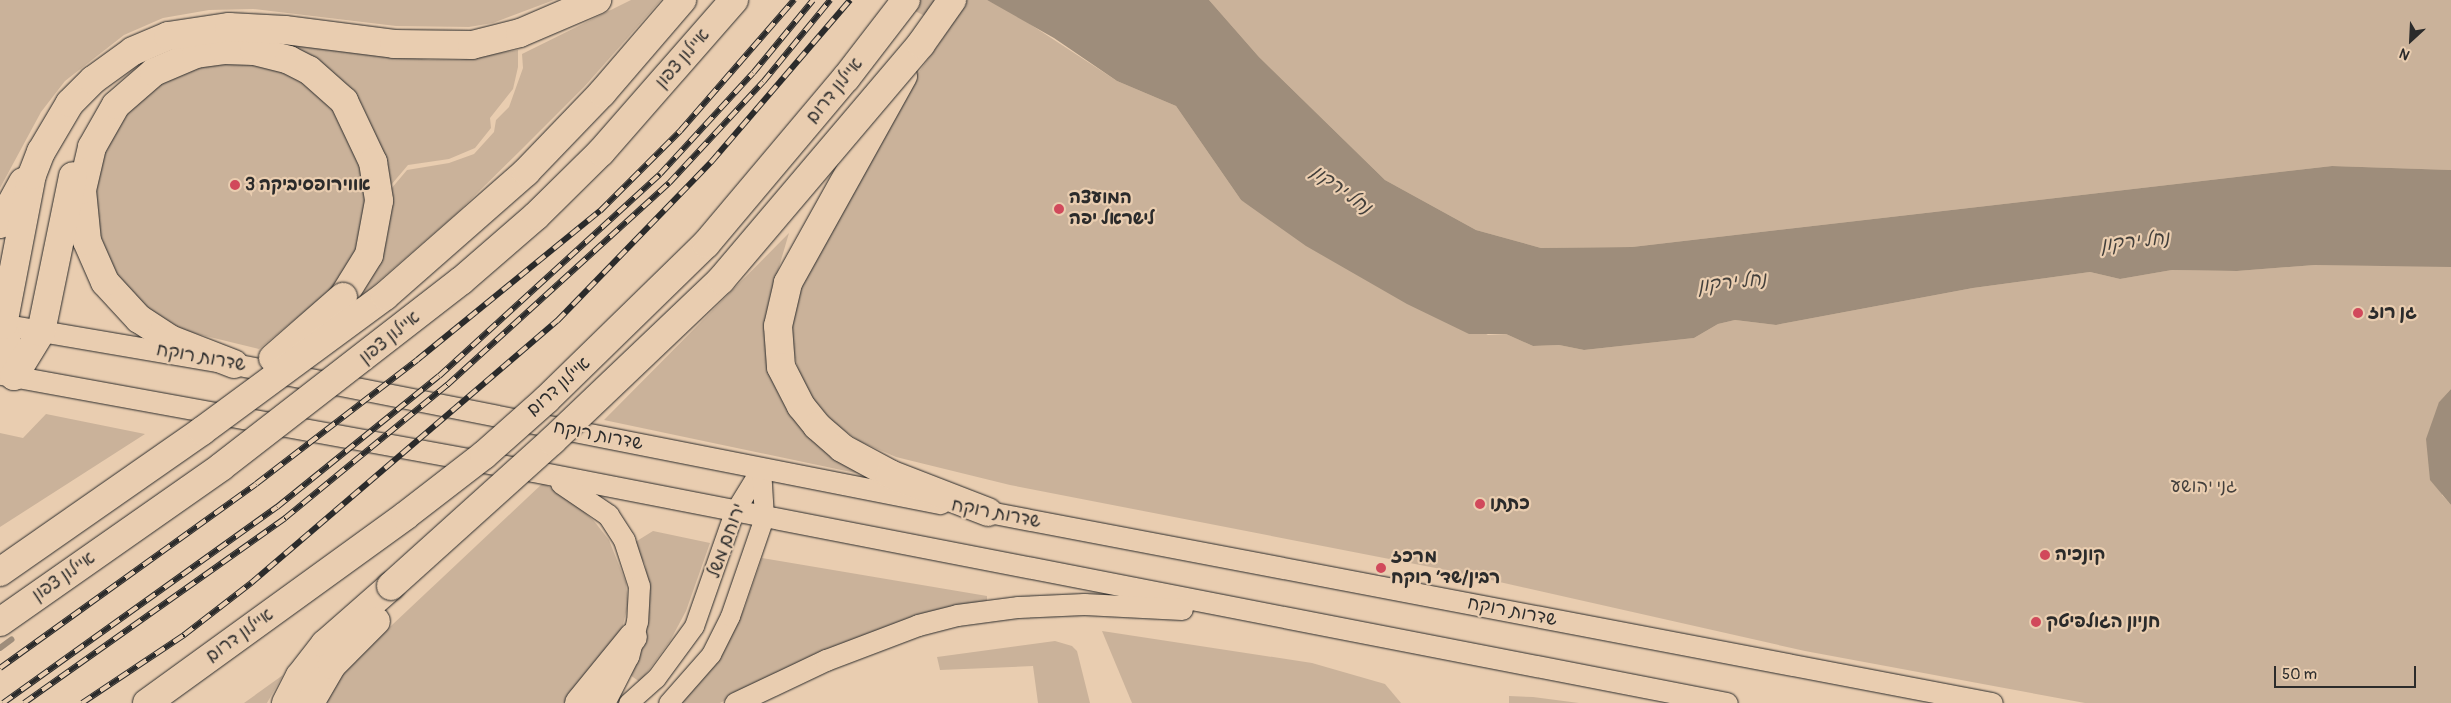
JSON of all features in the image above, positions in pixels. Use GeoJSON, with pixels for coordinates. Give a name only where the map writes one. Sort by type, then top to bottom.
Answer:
{"type":"FeatureCollection","features":[{"type":"Feature","properties":{"kind":"highway"},"geometry":{"type":"LineString","coordinates":[[0,224],[49,135],[70,103],[92,80],[133,51],[168,36],[211,28],[252,27],[438,47],[472,45],[520,33],[596,0]]}},
{"type":"Feature","properties":{"kind":"highway"},"geometry":{"type":"LineString","coordinates":[[0,572],[332,336],[439,250],[565,132],[682,0]]}},
{"type":"Feature","properties":{"kind":"highway","name":"איילון צפון"},"geometry":{"type":"LineString","coordinates":[[0,622],[221,467],[461,281],[536,216],[601,152],[734,0]]}},
{"type":"Feature","properties":{"kind":"highway","name":"איילון דרום"},"geometry":{"type":"LineString","coordinates":[[147,703],[405,516],[484,455],[547,399],[706,244],[846,78],[906,0]]}},
{"type":"Feature","properties":{"kind":"highway"},"geometry":{"type":"LineString","coordinates":[[310,703],[332,665],[397,590],[721,280],[921,44],[952,0]]}},
{"type":"Feature","properties":{"kind":"highway"},"geometry":{"type":"LineString","coordinates":[[921,44],[788,282],[777,340],[784,376],[801,406],[828,436],[858,458],[914,484],[988,512]]}},
{"type":"Feature","properties":{"kind":"highway"},"geometry":{"type":"LineString","coordinates":[[7,375],[41,332],[64,206],[85,144],[107,107],[154,72],[179,60],[210,52],[263,52],[309,70],[344,101],[374,162],[379,201],[369,255],[343,296],[129,482]]}},
{"type":"Feature","properties":{"kind":"highway"},"geometry":{"type":"LineString","coordinates":[[154,72],[116,105],[92,147],[83,183],[85,233],[99,272],[132,313],[170,339],[234,364]]}},
{"type":"Feature","properties":{"kind":"highway"},"geometry":{"type":"LineString","coordinates":[[7,375],[1,325],[32,175],[49,135]]}},
{"type":"Feature","properties":{"kind":"highway"},"geometry":{"type":"LineString","coordinates":[[0,558],[103,499]]}},
{"type":"Feature","properties":{"kind":"highway"},"geometry":{"type":"LineString","coordinates":[[286,703],[300,676],[325,644],[397,590]]}},
{"type":"Feature","properties":{"kind":"highway"},"geometry":{"type":"LineString","coordinates":[[579,703],[634,637]]}},
{"type":"Feature","properties":{"kind":"main road","name":"שדרות רוקח"},"geometry":{"type":"LineString","coordinates":[[1,325],[234,364],[988,512],[1992,703]]}},
{"type":"Feature","properties":{"kind":"main road"},"geometry":{"type":"LineString","coordinates":[[7,375],[533,471],[734,512],[1727,703]]}},
{"type":"Feature","properties":{"kind":"main road"},"geometry":{"type":"LineString","coordinates":[[533,471],[582,494],[608,515],[617,527],[634,566],[638,586],[634,637],[622,673],[604,703]]}},
{"type":"Feature","properties":{"kind":"main road"},"geometry":{"type":"LineString","coordinates":[[735,703],[826,660],[918,625],[957,615],[1018,606],[1084,604],[1260,612]]}},
{"type":"Feature","properties":{"kind":"street","name":"ירוחם משל"},"geometry":{"type":"LineString","coordinates":[[628,703],[656,678],[694,626],[734,512],[761,468]]}},
{"type":"Feature","properties":{"kind":"street","name":"ירוחם משל"},"geometry":{"type":"LineString","coordinates":[[668,703],[711,654],[733,608],[764,517],[761,468]]}},
{"type":"Feature","properties":{"kind":"green space"},"geometry":{"type":"Polygon","coordinates":[[[0,0],[554,0],[493,23],[469,27],[396,26],[253,9],[209,10],[163,18],[124,35],[65,81],[41,112],[0,188],[0,0]]]}},
{"type":"Feature","properties":{"kind":"green space"},"geometry":{"type":"Polygon","coordinates":[[[631,0],[661,0],[584,87],[522,149],[457,213],[357,300],[380,260],[387,238],[391,189],[407,170],[449,163],[474,154],[494,132],[496,120],[509,107],[523,68],[522,54],[631,0]]]}},
{"type":"Feature","properties":{"kind":"green space","name":"גני יהושע"},"geometry":{"type":"Polygon","coordinates":[[[892,0],[987,0],[1010,11],[1117,81],[1176,106],[1241,200],[1488,335],[1506,334],[1533,346],[1559,345],[1584,350],[1694,338],[1718,324],[1735,320],[1776,325],[1973,288],[2090,272],[2120,279],[2172,270],[2237,271],[2315,265],[2451,266],[2451,389],[2439,402],[2442,495],[2451,505],[2451,703],[2085,703],[1805,651],[1451,571],[1010,485],[896,457],[859,441],[834,423],[813,399],[799,373],[793,349],[792,328],[796,300],[807,273],[900,99],[950,28],[892,0]]]}},
{"type":"Feature","properties":{"kind":"green space"},"geometry":{"type":"Polygon","coordinates":[[[1209,0],[2451,0],[2451,170],[2332,166],[1632,247],[1541,248],[1476,230],[1385,180],[1259,57],[1209,0]]]}},
{"type":"Feature","properties":{"kind":"green space"},"geometry":{"type":"Polygon","coordinates":[[[301,43],[429,60],[459,60],[518,50],[518,67],[513,89],[490,118],[491,128],[475,148],[449,159],[408,165],[391,185],[387,161],[362,105],[344,86],[295,50],[301,43]]]}},
{"type":"Feature","properties":{"kind":"green space"},"geometry":{"type":"Polygon","coordinates":[[[225,63],[253,64],[284,72],[302,81],[334,109],[361,165],[366,201],[357,250],[333,288],[259,349],[185,331],[147,309],[117,275],[98,230],[95,191],[104,152],[126,113],[160,84],[193,69],[225,63]]]}},
{"type":"Feature","properties":{"kind":"green space"},"geometry":{"type":"Polygon","coordinates":[[[789,233],[769,301],[765,338],[768,364],[779,395],[794,419],[884,479],[604,420],[789,233]]]}},
{"type":"Feature","properties":{"kind":"green space"},"geometry":{"type":"Polygon","coordinates":[[[46,414],[145,434],[0,527],[0,433],[23,438],[46,414]]]}},
{"type":"Feature","properties":{"kind":"green space"},"geometry":{"type":"Polygon","coordinates":[[[543,483],[573,502],[594,521],[609,540],[626,583],[628,605],[619,641],[576,691],[564,703],[325,703],[340,676],[358,657],[543,483]]]}},
{"type":"Feature","properties":{"kind":"green space"},"geometry":{"type":"Polygon","coordinates":[[[653,531],[710,543],[686,611],[670,641],[640,682],[630,675],[648,618],[649,591],[645,564],[632,544],[653,531]]]}},
{"type":"Feature","properties":{"kind":"green space"},"geometry":{"type":"Polygon","coordinates":[[[762,558],[987,596],[987,604],[820,653],[720,703],[681,703],[725,649],[745,607],[762,558]]]}},
{"type":"Feature","properties":{"kind":"green space"},"geometry":{"type":"Polygon","coordinates":[[[1102,631],[1312,663],[1385,684],[1401,703],[1132,703],[1102,631]]]}},
{"type":"Feature","properties":{"kind":"green space"},"geometry":{"type":"Polygon","coordinates":[[[1055,641],[1072,646],[1077,651],[1090,703],[1038,703],[1033,666],[940,670],[937,657],[1055,641]]]}},
{"type":"Feature","properties":{"kind":"green space"},"geometry":{"type":"Polygon","coordinates":[[[283,675],[267,703],[244,703],[283,675]]]}},
{"type":"Feature","properties":{"kind":"green space"},"geometry":{"type":"Polygon","coordinates":[[[1509,696],[1533,697],[1579,703],[1509,703],[1509,696]]]}},
{"type":"Feature","properties":{"kind":"water","name":"נחל ירקון"},"geometry":{"type":"Polygon","coordinates":[[[987,0],[1209,0],[1259,57],[1385,180],[1476,230],[1541,248],[1632,247],[2332,166],[2451,170],[2451,267],[2315,265],[2237,271],[2172,270],[2120,279],[2090,272],[1973,288],[1776,325],[1735,320],[1718,324],[1694,338],[1584,350],[1559,345],[1533,346],[1506,334],[1469,334],[1407,304],[1306,246],[1241,200],[1176,106],[1117,81],[1054,38],[987,0]]]}},
{"type":"Feature","properties":{"kind":"water"},"geometry":{"type":"Polygon","coordinates":[[[2451,389],[2451,505],[2430,480],[2426,439],[2439,402],[2451,389]]]}},
{"type":"Feature","properties":{"kind":"waterway"},"geometry":{"type":"LineString","coordinates":[[0,648],[11,640]]}},
{"type":"Feature","properties":{"kind":"railway"},"geometry":{"type":"LineString","coordinates":[[0,668],[256,484],[417,360],[600,211],[680,131],[794,0]]}},
{"type":"Feature","properties":{"kind":"railway"},"geometry":{"type":"LineString","coordinates":[[3,703],[277,507],[439,376],[660,174],[753,73],[813,0]]}},
{"type":"Feature","properties":{"kind":"railway"},"geometry":{"type":"LineString","coordinates":[[24,703],[285,518],[447,385],[669,183],[763,82],[830,0]]}},
{"type":"Feature","properties":{"kind":"railway"},"geometry":{"type":"LineString","coordinates":[[82,703],[184,635],[251,583],[557,321],[712,161],[850,0]]}},
{"type":"Feature","properties":{"kind":"place","name":"אווירופסיביקה 3"},"geometry":{"type":"Point","coordinates":[235,185]}},
{"type":"Feature","properties":{"kind":"place","name":"המועצה לישראל יפה"},"geometry":{"type":"Point","coordinates":[1059,209]}},
{"type":"Feature","properties":{"kind":"place","name":"גן רוז"},"geometry":{"type":"Point","coordinates":[2358,313]}},
{"type":"Feature","properties":{"kind":"place","name":"כתתו"},"geometry":{"type":"Point","coordinates":[1480,504]}},
{"type":"Feature","properties":{"kind":"place","name":"קונכיה"},"geometry":{"type":"Point","coordinates":[2045,555]}},
{"type":"Feature","properties":{"kind":"place","name":"מרכז רבין/שד׳ רוקח"},"geometry":{"type":"Point","coordinates":[1381,568]}},
{"type":"Feature","properties":{"kind":"place","name":"חניון הגולפיטק"},"geometry":{"type":"Point","coordinates":[2036,622]}}]}
